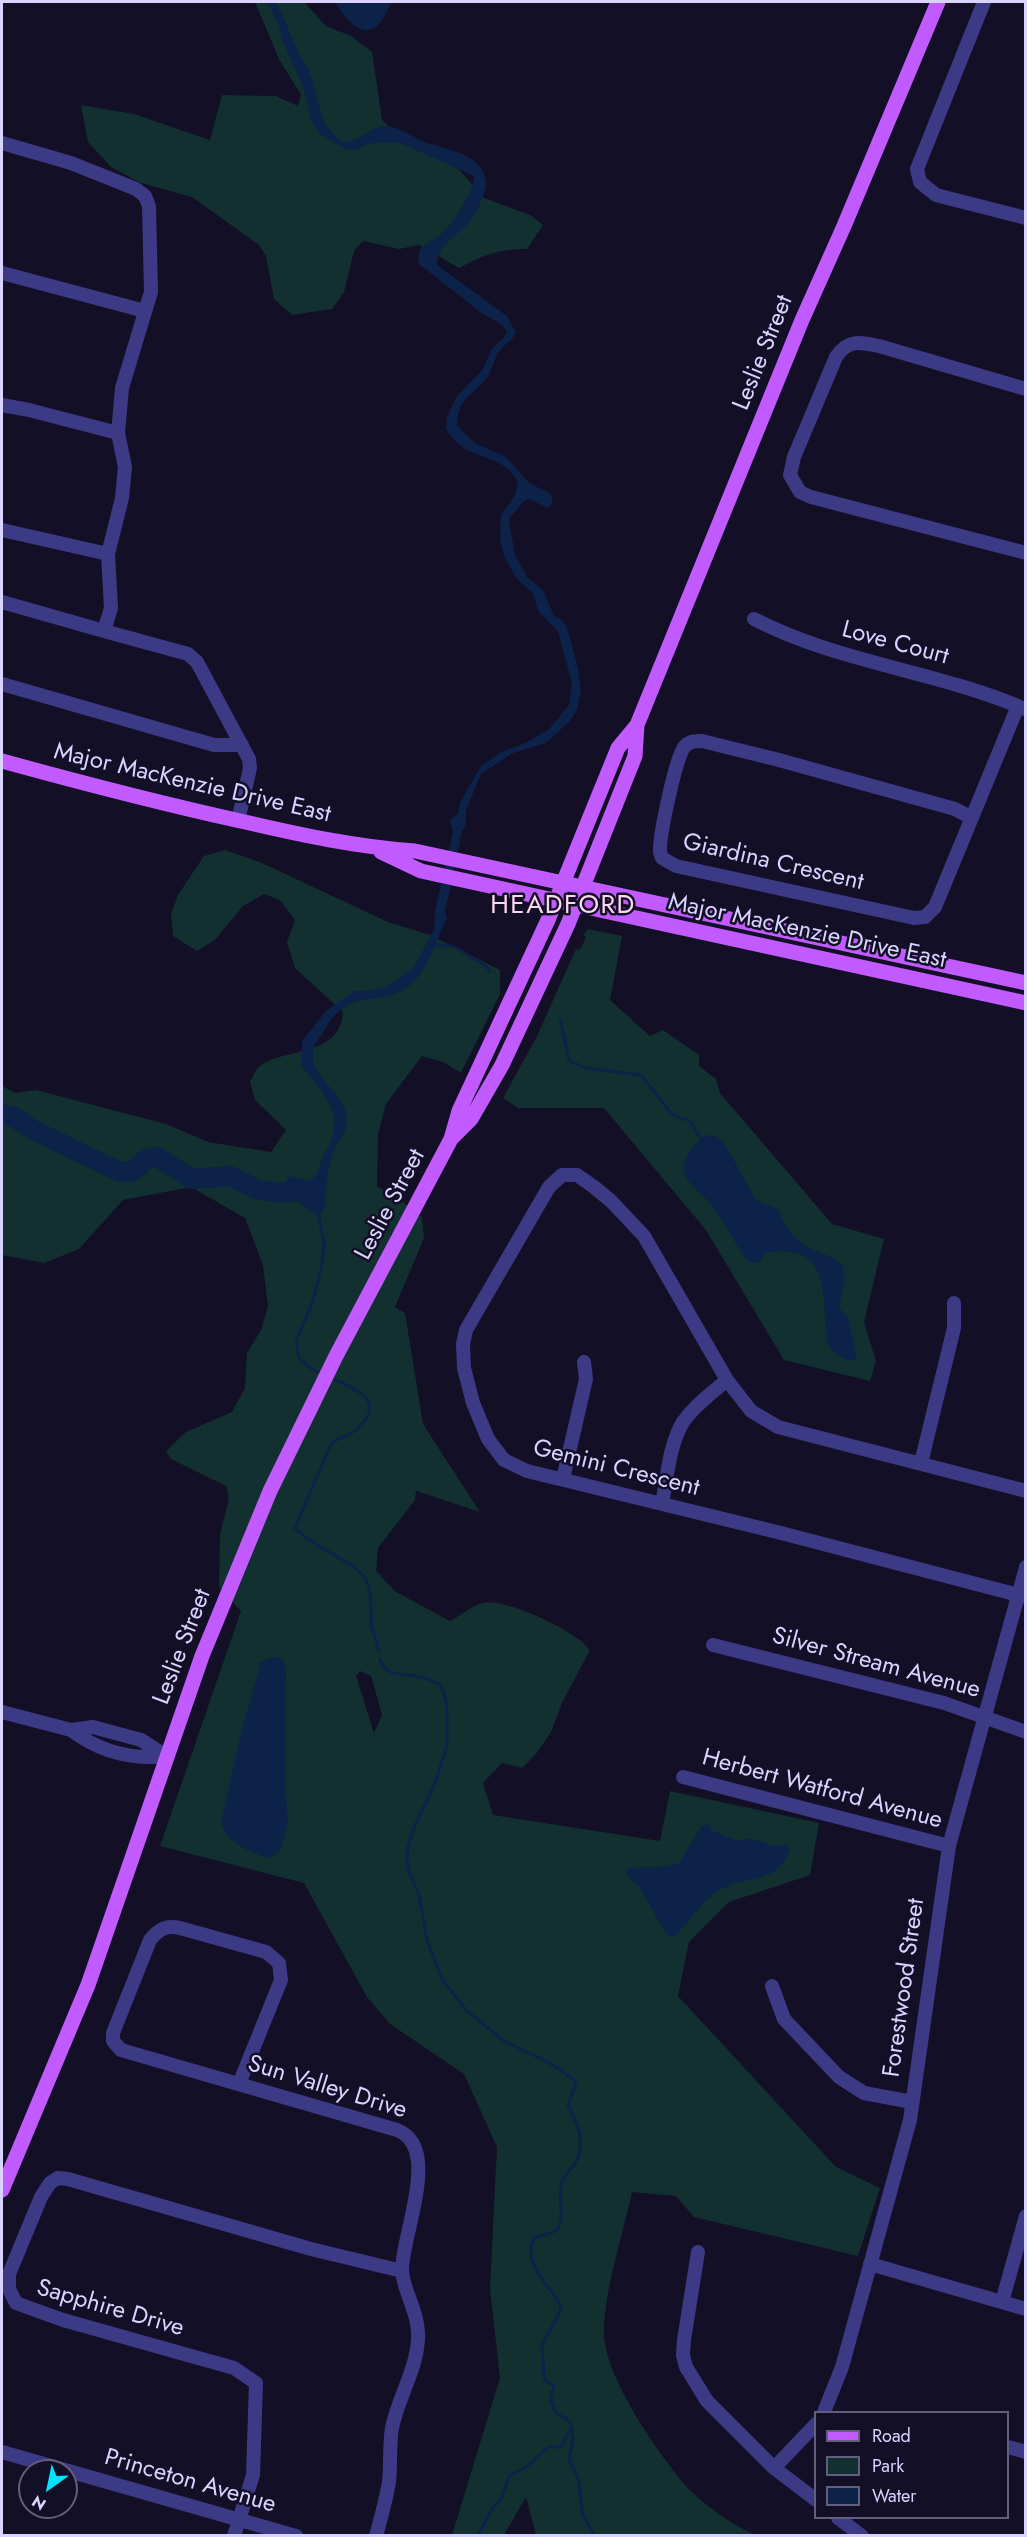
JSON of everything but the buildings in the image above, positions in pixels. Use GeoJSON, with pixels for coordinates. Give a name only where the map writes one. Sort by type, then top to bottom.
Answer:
{"type":"FeatureCollection","features":[{"type":"Feature","properties":{"kind":"main road","name":"Leslie Street"},"geometry":{"type":"LineString","coordinates":[[2,2190],[88,1985],[166,1756],[230,1583],[317,1392],[451,1139],[459,1111],[564,882],[618,748],[637,725],[811,297],[844,226],[938,2]]}},
{"type":"Feature","properties":{"kind":"main road","name":"Leslie Street"},"geometry":{"type":"LineString","coordinates":[[451,1139],[471,1119],[502,1065],[576,905],[635,756],[637,725]]}},
{"type":"Feature","properties":{"kind":"main road","name":"Major MacKenzie Drive East"},"geometry":{"type":"LineString","coordinates":[[2,761],[143,800],[238,821],[372,848],[415,851],[1026,983]]}},
{"type":"Feature","properties":{"kind":"main road","name":"Major MacKenzie Drive East"},"geometry":{"type":"LineString","coordinates":[[372,848],[421,871],[1026,1003]]}},
{"type":"Feature","properties":{"kind":"main road"},"geometry":{"type":"LineString","coordinates":[[877,971],[881,952]]}},
{"type":"Feature","properties":{"kind":"street"},"geometry":{"type":"LineString","coordinates":[[984,2],[917,169],[920,182],[936,195],[1026,218]]}},
{"type":"Feature","properties":{"kind":"street"},"geometry":{"type":"LineString","coordinates":[[2,143],[71,163],[136,189],[145,196],[149,206],[152,292],[122,388],[118,433],[125,466],[122,498],[108,554],[111,608],[104,631]]}},
{"type":"Feature","properties":{"kind":"street"},"geometry":{"type":"LineString","coordinates":[[2,273],[145,311]]}},
{"type":"Feature","properties":{"kind":"street"},"geometry":{"type":"LineString","coordinates":[[1026,389],[879,346],[862,343],[848,345],[842,348],[836,357],[794,458],[790,475],[800,492],[811,497],[1026,553]]}},
{"type":"Feature","properties":{"kind":"street"},"geometry":{"type":"LineString","coordinates":[[2,405],[118,433]]}},
{"type":"Feature","properties":{"kind":"street"},"geometry":{"type":"LineString","coordinates":[[2,530],[108,554]]}},
{"type":"Feature","properties":{"kind":"street"},"geometry":{"type":"LineString","coordinates":[[2,602],[188,654],[197,662],[249,759],[250,768],[238,821]]}},
{"type":"Feature","properties":{"kind":"street","name":"Love Court"},"geometry":{"type":"LineString","coordinates":[[754,619],[802,641],[980,691],[1022,708]]}},
{"type":"Feature","properties":{"kind":"street"},"geometry":{"type":"LineString","coordinates":[[2,684],[214,745],[242,745]]}},
{"type":"Feature","properties":{"kind":"street","name":"Giardina Crescent"},"geometry":{"type":"LineString","coordinates":[[972,818],[955,809],[779,760],[702,741],[693,741],[686,744],[678,759],[660,852],[662,858],[676,866],[920,919],[932,912],[935,907],[1022,708]]}},
{"type":"Feature","properties":{"kind":"street","name":"Gemini Crescent"},"geometry":{"type":"LineString","coordinates":[[1022,1596],[527,1471],[504,1460],[488,1439],[470,1391],[464,1368],[463,1344],[466,1330],[549,1187],[562,1175],[577,1175],[611,1201],[644,1236],[727,1380],[751,1411],[778,1428],[1026,1491]]}},
{"type":"Feature","properties":{"kind":"street"},"geometry":{"type":"LineString","coordinates":[[921,1463],[954,1328],[954,1302]]}},
{"type":"Feature","properties":{"kind":"street"},"geometry":{"type":"LineString","coordinates":[[563,1479],[586,1378],[584,1362]]}},
{"type":"Feature","properties":{"kind":"street"},"geometry":{"type":"LineString","coordinates":[[662,1504],[675,1439],[682,1423],[695,1407],[727,1380]]}},
{"type":"Feature","properties":{"kind":"street","name":"Forestwood Street"},"geometry":{"type":"LineString","coordinates":[[824,2411],[842,2367],[910,2120],[949,1846],[1022,1596],[1026,1568]]}},
{"type":"Feature","properties":{"kind":"street","name":"Silver Stream Avenue"},"geometry":{"type":"LineString","coordinates":[[713,1645],[944,1703],[1026,1732]]}},
{"type":"Feature","properties":{"kind":"street"},"geometry":{"type":"LineString","coordinates":[[2,1712],[71,1730],[93,1727],[141,1740],[166,1756]]}},
{"type":"Feature","properties":{"kind":"street","name":"Herbert Watford Avenue"},"geometry":{"type":"LineString","coordinates":[[683,1777],[949,1846]]}},
{"type":"Feature","properties":{"kind":"street","name":"Sun Valley Drive"},"geometry":{"type":"LineString","coordinates":[[239,2084],[281,1980],[280,1963],[266,1952],[180,1928],[172,1926],[159,1930],[150,1940],[115,2029],[113,2036],[115,2045],[131,2055],[397,2130],[414,2142],[418,2160],[418,2181],[402,2271],[417,2319],[418,2340],[413,2364],[392,2426],[389,2480],[376,2535]]}},
{"type":"Feature","properties":{"kind":"street"},"geometry":{"type":"LineString","coordinates":[[772,1986],[784,2019],[839,2077],[864,2093],[912,2102]]}},
{"type":"Feature","properties":{"kind":"street","name":"Sapphire Drive"},"geometry":{"type":"LineString","coordinates":[[238,2519],[253,2475],[256,2383],[234,2368],[55,2318],[16,2303],[9,2289],[9,2274],[41,2197],[57,2178],[68,2179],[311,2249],[402,2271]]}},
{"type":"Feature","properties":{"kind":"street"},"geometry":{"type":"LineString","coordinates":[[1002,2302],[1026,2216]]}},
{"type":"Feature","properties":{"kind":"street"},"geometry":{"type":"LineString","coordinates":[[698,2252],[684,2340],[683,2355],[686,2367],[707,2401],[774,2468],[814,2498]]}},
{"type":"Feature","properties":{"kind":"street"},"geometry":{"type":"LineString","coordinates":[[870,2265],[1026,2309]]}},
{"type":"Feature","properties":{"kind":"street"},"geometry":{"type":"LineString","coordinates":[[774,2468],[814,2426]]}},
{"type":"Feature","properties":{"kind":"street"},"geometry":{"type":"LineString","coordinates":[[1009,2447],[1026,2452]]}},
{"type":"Feature","properties":{"kind":"street","name":"Princeton Avenue"},"geometry":{"type":"LineString","coordinates":[[2,2452],[296,2535]]}},
{"type":"Feature","properties":{"kind":"street"},"geometry":{"type":"LineString","coordinates":[[234,2535],[238,2519]]}},
{"type":"Feature","properties":{"kind":"street"},"geometry":{"type":"LineString","coordinates":[[841,2519],[862,2535]]}},
{"type":"Feature","properties":{"kind":"green space"},"geometry":{"type":"Polygon","coordinates":[[[255,2],[304,2],[326,26],[351,36],[372,52],[382,120],[393,131],[449,158],[484,198],[530,215],[543,225],[527,249],[492,254],[459,268],[419,245],[399,249],[363,241],[354,251],[344,292],[332,309],[292,315],[274,299],[266,256],[259,245],[192,197],[141,183],[111,167],[88,142],[81,105],[134,114],[210,140],[222,95],[276,96],[298,106],[301,95],[279,59],[255,2]]]}},
{"type":"Feature","properties":{"kind":"green space"},"geometry":{"type":"Polygon","coordinates":[[[225,850],[262,863],[388,922],[430,935],[500,970],[500,994],[461,1073],[443,1062],[422,1056],[386,1104],[378,1134],[377,1187],[391,1193],[422,1217],[424,1238],[395,1307],[405,1313],[423,1424],[480,1512],[416,1491],[415,1500],[378,1548],[376,1571],[396,1592],[450,1621],[482,1603],[506,1605],[523,1610],[571,1634],[590,1650],[562,1703],[551,1732],[536,1754],[522,1768],[502,1763],[483,1783],[493,1815],[660,1841],[670,1791],[819,1823],[810,1875],[729,1902],[689,1942],[678,1996],[836,2167],[880,2188],[858,2256],[694,2217],[676,2196],[632,2192],[610,2283],[605,2319],[604,2335],[607,2353],[614,2373],[648,2435],[686,2486],[701,2500],[728,2520],[756,2535],[536,2535],[526,2497],[504,2535],[452,2535],[500,2378],[490,2289],[497,2147],[464,2074],[390,2024],[367,1997],[304,1883],[160,1846],[241,1611],[219,1587],[220,1534],[229,1499],[226,1486],[171,1459],[166,1451],[186,1432],[232,1412],[245,1388],[247,1353],[261,1330],[268,1306],[263,1265],[245,1218],[191,1187],[123,1200],[79,1249],[44,1263],[2,1255],[2,1086],[15,1093],[36,1090],[166,1124],[208,1142],[271,1152],[286,1130],[255,1100],[250,1082],[253,1076],[257,1069],[267,1062],[307,1050],[331,1038],[339,1027],[343,1012],[295,968],[287,942],[295,920],[280,900],[264,894],[243,906],[215,940],[197,951],[173,936],[171,914],[178,895],[204,856],[225,850]],[[360,1671],[356,1676],[374,1733],[382,1715],[371,1676],[360,1671]]]}},
{"type":"Feature","properties":{"kind":"green space"},"geometry":{"type":"Polygon","coordinates":[[[588,929],[622,936],[610,1000],[650,1036],[663,1030],[699,1055],[699,1066],[716,1079],[720,1093],[832,1224],[884,1239],[864,1322],[876,1361],[870,1381],[784,1360],[706,1230],[604,1108],[518,1108],[503,1098],[537,1036],[576,949],[580,950],[586,937],[583,935],[588,929]]]}},
{"type":"Feature","properties":{"kind":"water"},"geometry":{"type":"Polygon","coordinates":[[[267,2],[276,2],[279,7],[311,76],[320,111],[333,134],[341,140],[351,141],[378,127],[394,127],[425,142],[462,154],[478,165],[483,172],[486,189],[476,212],[469,223],[444,246],[438,257],[437,265],[507,316],[516,333],[498,354],[488,376],[462,404],[457,426],[475,443],[506,457],[529,483],[551,494],[553,502],[548,508],[529,499],[524,501],[509,519],[515,555],[528,578],[543,590],[554,616],[562,620],[567,628],[578,668],[581,691],[577,710],[569,722],[546,743],[513,753],[481,774],[466,810],[466,826],[462,831],[445,912],[447,918],[421,973],[409,986],[397,993],[354,1002],[344,1007],[334,1016],[315,1046],[313,1061],[322,1078],[341,1102],[347,1120],[346,1129],[331,1160],[327,1180],[326,1207],[320,1215],[305,1207],[282,1187],[289,1176],[308,1181],[314,1177],[331,1141],[334,1127],[331,1107],[301,1065],[302,1041],[326,1011],[354,991],[385,987],[413,968],[434,930],[435,911],[453,832],[450,821],[458,813],[460,802],[481,766],[500,753],[529,741],[549,729],[569,705],[572,683],[558,632],[538,611],[533,593],[517,579],[504,556],[500,540],[501,515],[515,495],[518,482],[499,463],[462,447],[446,429],[447,417],[457,396],[483,369],[493,347],[503,339],[507,331],[501,324],[480,312],[419,264],[420,250],[442,233],[463,206],[474,176],[400,143],[377,142],[356,150],[347,150],[320,134],[311,120],[303,86],[282,40],[278,23],[267,2]]]}},
{"type":"Feature","properties":{"kind":"water"},"geometry":{"type":"Polygon","coordinates":[[[335,2],[392,2],[380,23],[367,30],[360,29],[348,20],[335,2]]]}},
{"type":"Feature","properties":{"kind":"water"},"geometry":{"type":"Polygon","coordinates":[[[706,1135],[715,1136],[723,1141],[756,1200],[778,1209],[787,1228],[801,1242],[834,1258],[843,1266],[845,1281],[839,1308],[848,1317],[857,1358],[853,1361],[838,1355],[827,1343],[823,1291],[813,1264],[803,1256],[787,1252],[766,1253],[759,1262],[751,1263],[746,1259],[712,1206],[692,1186],[685,1174],[684,1165],[694,1146],[706,1135]]]}},
{"type":"Feature","properties":{"kind":"water"},"geometry":{"type":"Polygon","coordinates":[[[276,1657],[282,1659],[286,1666],[285,1782],[288,1822],[278,1853],[267,1858],[234,1841],[221,1823],[242,1728],[260,1667],[258,1664],[276,1657]]]}},
{"type":"Feature","properties":{"kind":"water"},"geometry":{"type":"Polygon","coordinates":[[[708,1824],[711,1830],[738,1841],[751,1838],[770,1845],[787,1845],[790,1849],[784,1861],[769,1874],[728,1886],[711,1896],[672,1938],[666,1934],[640,1888],[629,1878],[626,1869],[679,1863],[701,1827],[708,1824]]]}},
{"type":"Feature","properties":{"kind":"waterway"},"geometry":{"type":"LineString","coordinates":[[433,943],[454,947],[486,966],[490,972]]}},
{"type":"Feature","properties":{"kind":"waterway"},"geometry":{"type":"LineString","coordinates":[[560,1020],[569,1060],[585,1068],[641,1075],[671,1113],[676,1117],[689,1120],[701,1139]]}},
{"type":"Feature","properties":{"kind":"waterway"},"geometry":{"type":"LineString","coordinates":[[2,1114],[14,1117],[33,1130],[120,1172],[134,1171],[146,1159],[157,1157],[192,1179],[230,1176],[256,1189],[280,1193],[314,1189]]}},
{"type":"Feature","properties":{"kind":"waterway"},"geometry":{"type":"LineString","coordinates":[[318,1211],[324,1243],[322,1265],[313,1301],[296,1341],[299,1358],[310,1368],[323,1374]]}},
{"type":"Feature","properties":{"kind":"waterway"},"geometry":{"type":"LineString","coordinates":[[332,1378],[361,1393],[370,1404],[370,1411],[355,1431],[331,1444],[295,1528],[311,1541],[353,1566],[365,1578],[370,1596],[372,1628],[379,1650]]}},
{"type":"Feature","properties":{"kind":"waterway"},"geometry":{"type":"LineString","coordinates":[[380,1659],[382,1665],[391,1672],[428,1679],[439,1684],[444,1692],[447,1709],[447,1746],[435,1783],[414,1828],[408,1846],[407,1860],[408,1869],[419,1895],[427,1940],[442,1979],[466,2010],[504,2041],[548,2062],[576,2083],[568,2105],[579,2134],[579,2156],[562,2182],[559,2226],[556,2231],[534,2238],[531,2256],[538,2274],[561,2306],[542,2345],[544,2376],[545,2381],[554,2386],[551,2400],[556,2413],[568,2420],[572,2426],[573,2438],[569,2460],[578,2478],[583,2515],[594,2536]]}},
{"type":"Feature","properties":{"kind":"waterway"},"geometry":{"type":"LineString","coordinates":[[478,2536],[493,2507],[500,2501],[510,2475],[527,2466],[548,2447],[561,2447],[571,2427]]}},
{"type":"Feature","properties":{"kind":"district","name":"HEADFORD"},"geometry":{"type":"Point","coordinates":[563,907]}}]}
